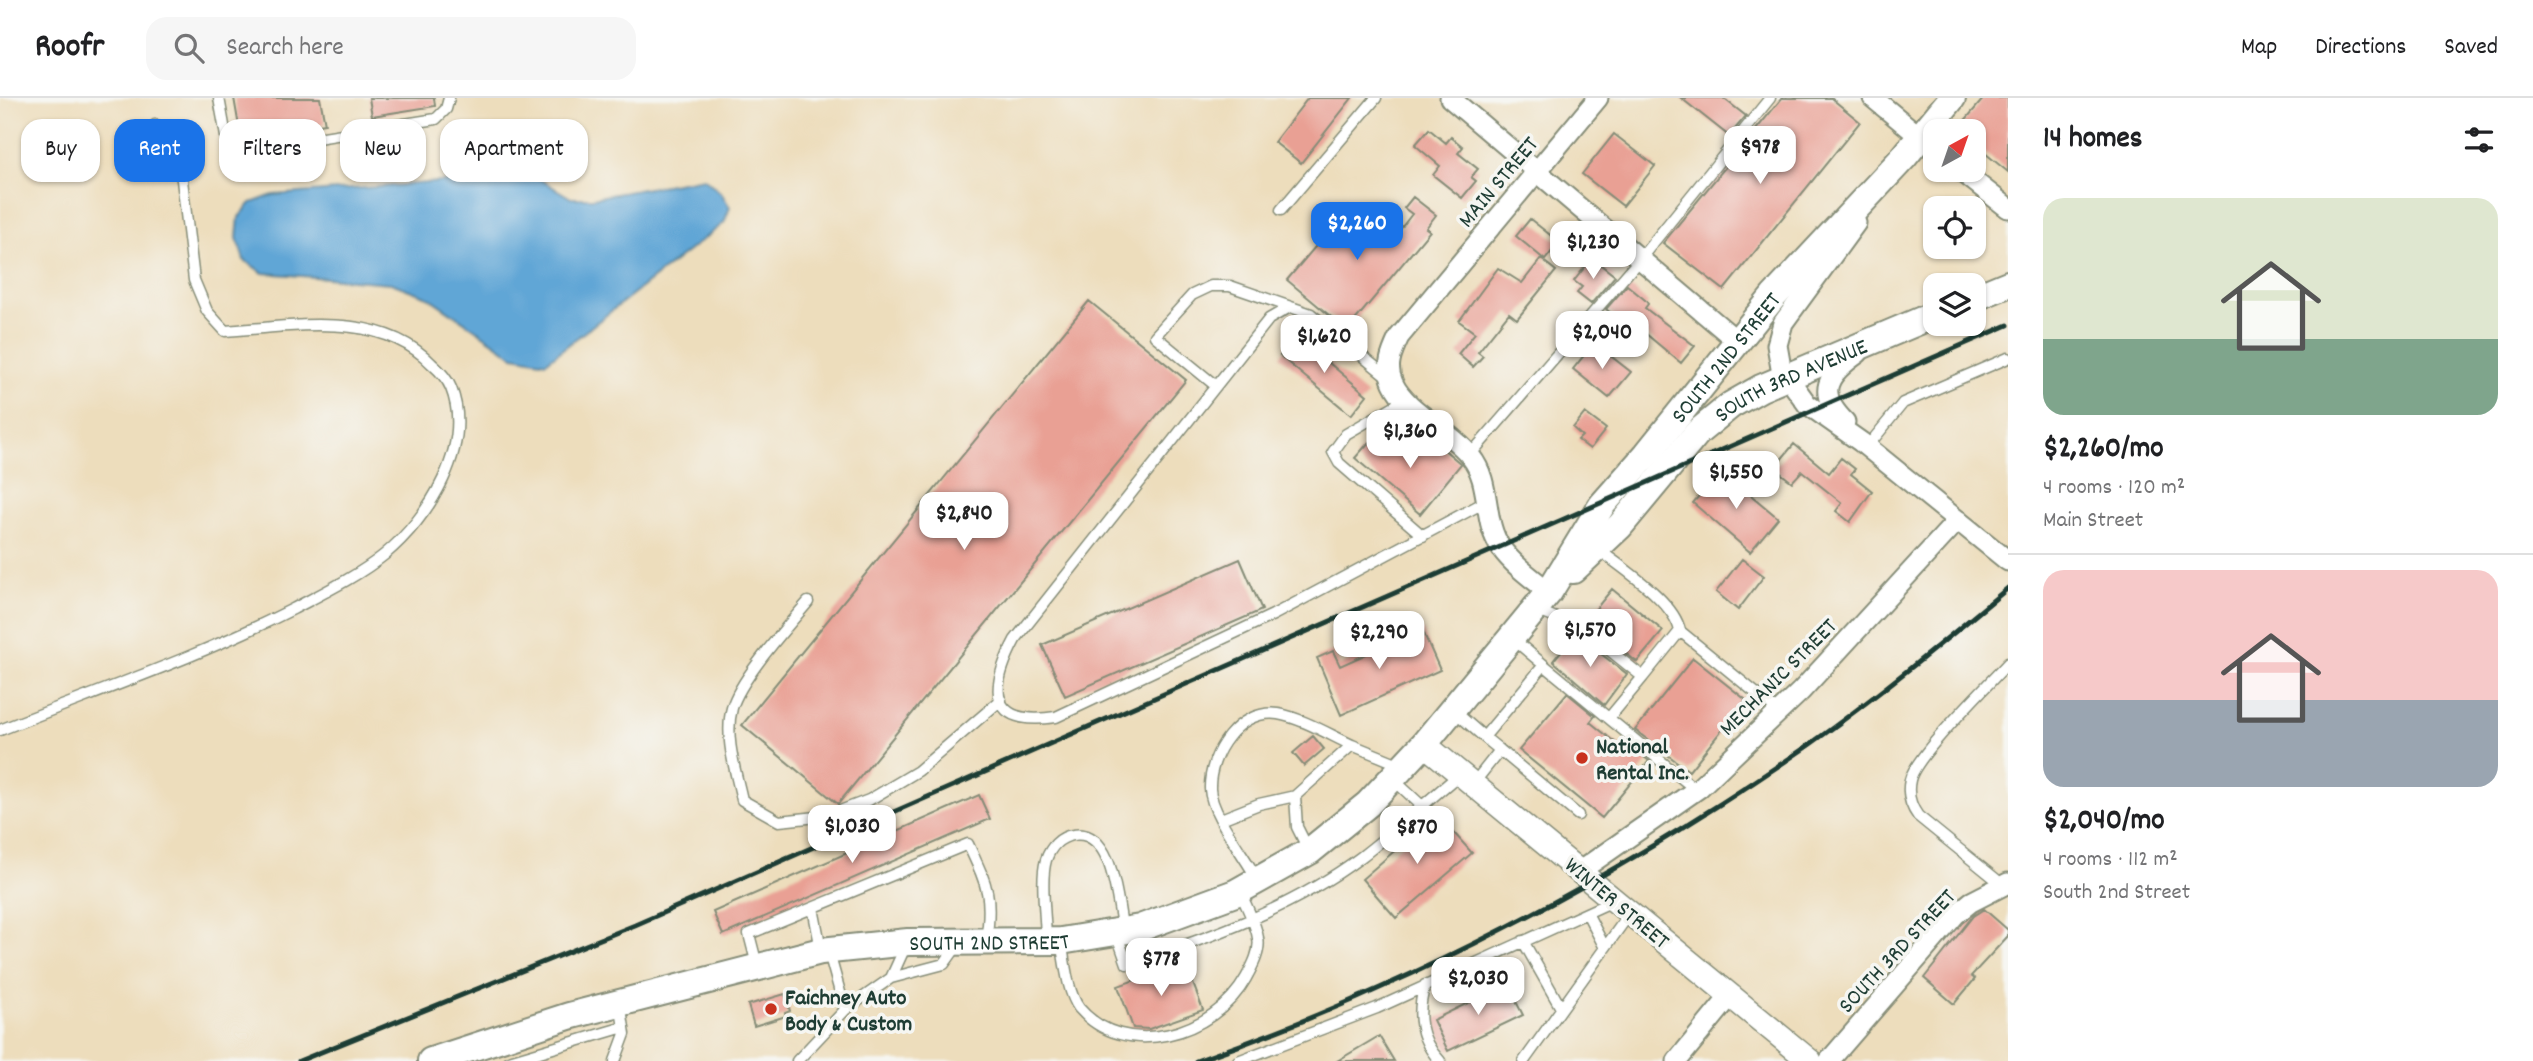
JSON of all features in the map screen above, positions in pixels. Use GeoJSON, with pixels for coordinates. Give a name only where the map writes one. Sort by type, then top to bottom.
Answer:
{"type":"FeatureCollection","features":[{"type":"Feature","properties":{"kind":"main road","name":"SOUTH 2ND STREET"},"geometry":{"type":"LineString","coordinates":[[1590,542],[1602,505],[1813,251],[1920,148],[1952,98]]}},
{"type":"Feature","properties":{"kind":"main road"},"geometry":{"type":"LineString","coordinates":[[1986,293],[2008,284]]}},
{"type":"Feature","properties":{"kind":"main road","name":"SOUTH 3RD AVENUE"},"geometry":{"type":"LineString","coordinates":[[1542,601],[1590,542],[1620,526],[1709,422],[1744,397],[1923,319]]}},
{"type":"Feature","properties":{"kind":"main road","name":"SOUTH 2ND STREET"},"geometry":{"type":"LineString","coordinates":[[430,1061],[622,1015],[757,965],[824,950],[908,942],[1054,941],[1120,932],[1249,886],[1310,851],[1340,829],[1399,773],[1542,601]]}},
{"type":"Feature","properties":{"kind":"street"},"geometry":{"type":"LineString","coordinates":[[1450,98],[1737,341]]}},
{"type":"Feature","properties":{"kind":"street","name":"MAIN STREET"},"geometry":{"type":"LineString","coordinates":[[1390,372],[1399,337],[1598,98]]}},
{"type":"Feature","properties":{"kind":"street"},"geometry":{"type":"LineString","coordinates":[[1873,98],[1920,148],[1787,315],[1778,336],[1777,354],[1785,378],[1813,409],[1864,444],[2008,561]]}},
{"type":"Feature","properties":{"kind":"street"},"geometry":{"type":"LineString","coordinates":[[1975,182],[2008,208]]}},
{"type":"Feature","properties":{"kind":"street"},"geometry":{"type":"LineString","coordinates":[[1864,444],[1828,403],[1826,393],[1829,382],[1839,368],[1886,335]]}},
{"type":"Feature","properties":{"kind":"street"},"geometry":{"type":"LineString","coordinates":[[1390,372],[1406,399],[1470,455],[1484,481],[1501,548],[1542,601]]}},
{"type":"Feature","properties":{"kind":"street","name":"MECHANIC STREET"},"geometry":{"type":"LineString","coordinates":[[1580,871],[1696,790],[1779,712],[1958,520]]}},
{"type":"Feature","properties":{"kind":"street","name":"WINTER STREET"},"geometry":{"type":"LineString","coordinates":[[1424,744],[1810,1061]]}},
{"type":"Feature","properties":{"kind":"street","name":"SOUTH 3RD STREET"},"geometry":{"type":"LineString","coordinates":[[1829,1061],[1964,906],[2006,886]]}},
{"type":"Feature","properties":{"kind":"street"},"geometry":{"type":"LineString","coordinates":[[1677,1061],[1731,995]]}},
{"type":"Feature","properties":{"kind":"lane"},"geometry":{"type":"LineString","coordinates":[[219,98],[227,142],[242,150],[436,119],[446,109],[449,98]]}},
{"type":"Feature","properties":{"kind":"lane"},"geometry":{"type":"LineString","coordinates":[[1282,210],[1376,98]]}},
{"type":"Feature","properties":{"kind":"lane"},"geometry":{"type":"LineString","coordinates":[[1470,455],[1640,259],[1770,98]]}},
{"type":"Feature","properties":{"kind":"lane"},"geometry":{"type":"LineString","coordinates":[[0,730],[246,633],[320,594],[384,555],[409,528],[442,481],[455,447],[459,423],[456,401],[448,380],[409,344],[384,334],[309,325],[225,331],[206,312],[194,280],[182,182]]}},
{"type":"Feature","properties":{"kind":"lane"},"geometry":{"type":"LineString","coordinates":[[1216,386],[1155,335],[1192,295],[1210,286],[1230,286],[1311,314],[1390,372]]}},
{"type":"Feature","properties":{"kind":"lane"},"geometry":{"type":"LineString","coordinates":[[1288,308],[1269,319],[1015,640],[1000,668],[996,687],[1013,716],[1031,721],[1056,717],[1273,615],[1487,501]]}},
{"type":"Feature","properties":{"kind":"lane"},"geometry":{"type":"LineString","coordinates":[[1864,444],[1903,403],[2008,358]]}},
{"type":"Feature","properties":{"kind":"lane"},"geometry":{"type":"LineString","coordinates":[[1406,399],[1346,434],[1333,452],[1339,463],[1423,536]]}},
{"type":"Feature","properties":{"kind":"lane"},"geometry":{"type":"LineString","coordinates":[[1590,542],[1659,598],[1678,620],[1680,631],[1779,712]]}},
{"type":"Feature","properties":{"kind":"lane"},"geometry":{"type":"LineString","coordinates":[[1542,601],[1583,629],[1643,677]]}},
{"type":"Feature","properties":{"kind":"lane"},"geometry":{"type":"LineString","coordinates":[[807,602],[761,660],[732,708],[731,747],[742,800],[779,821],[827,816],[869,800],[918,771],[1001,699]]}},
{"type":"Feature","properties":{"kind":"lane"},"geometry":{"type":"LineString","coordinates":[[1609,718],[1680,631]]}},
{"type":"Feature","properties":{"kind":"lane"},"geometry":{"type":"LineString","coordinates":[[1512,638],[1696,790]]}},
{"type":"Feature","properties":{"kind":"lane"},"geometry":{"type":"LineString","coordinates":[[1484,737],[1544,665]]}},
{"type":"Feature","properties":{"kind":"lane"},"geometry":{"type":"LineString","coordinates":[[2006,668],[1923,758],[1910,777],[1909,793],[1912,807],[1918,816],[2006,886]]}},
{"type":"Feature","properties":{"kind":"lane"},"geometry":{"type":"LineString","coordinates":[[1453,710],[1578,816]]}},
{"type":"Feature","properties":{"kind":"lane"},"geometry":{"type":"LineString","coordinates":[[1422,806],[1399,773],[1353,745],[1277,714],[1245,721],[1218,749],[1210,790],[1249,886],[1251,919],[1259,940],[1254,964],[1241,988],[1219,1013],[1187,1033],[1149,1042],[1124,1041],[1101,1029],[1078,1007],[1054,941],[1045,863],[1051,848],[1072,835],[1087,836],[1099,843],[1107,854],[1127,964],[1182,947],[1251,919],[1311,889],[1360,858],[1422,806],[1467,778],[1500,750]]}},
{"type":"Feature","properties":{"kind":"lane"},"geometry":{"type":"LineString","coordinates":[[1221,819],[1259,804],[1295,796],[1353,745]]}},
{"type":"Feature","properties":{"kind":"lane"},"geometry":{"type":"LineString","coordinates":[[1295,796],[1297,827],[1310,851]]}},
{"type":"Feature","properties":{"kind":"lane"},"geometry":{"type":"LineString","coordinates":[[757,965],[749,934],[968,844],[984,877],[991,906],[986,943]]}},
{"type":"Feature","properties":{"kind":"lane"},"geometry":{"type":"LineString","coordinates":[[1238,1061],[1425,985],[1587,913],[1623,906]]}},
{"type":"Feature","properties":{"kind":"lane"},"geometry":{"type":"LineString","coordinates":[[1524,1061],[1605,948],[1623,906]]}},
{"type":"Feature","properties":{"kind":"lane"},"geometry":{"type":"LineString","coordinates":[[813,908],[845,1010]]}},
{"type":"Feature","properties":{"kind":"lane"},"geometry":{"type":"LineString","coordinates":[[1587,913],[1605,948]]}},
{"type":"Feature","properties":{"kind":"lane"},"geometry":{"type":"LineString","coordinates":[[1523,941],[1561,1009]]}},
{"type":"Feature","properties":{"kind":"lane"},"geometry":{"type":"LineString","coordinates":[[891,978],[908,942]]}},
{"type":"Feature","properties":{"kind":"lane"},"geometry":{"type":"LineString","coordinates":[[797,1061],[845,1010],[891,978],[944,964],[959,942]]}},
{"type":"Feature","properties":{"kind":"lane"},"geometry":{"type":"LineString","coordinates":[[1425,985],[1419,1013],[1422,1032],[1440,1061]]}},
{"type":"Feature","properties":{"kind":"lane"},"geometry":{"type":"LineString","coordinates":[[509,1061],[545,1056],[622,1015],[625,1034],[615,1061]]}},
{"type":"Feature","properties":{"kind":"lane"},"geometry":{"type":"LineString","coordinates":[[1265,1051],[1271,1061]]}},
{"type":"Feature","properties":{"kind":"water"},"geometry":{"type":"Polygon","coordinates":[[[704,178],[721,193],[730,207],[724,223],[546,362],[514,356],[428,297],[391,283],[263,273],[244,260],[237,238],[239,217],[251,203],[273,195],[442,182],[545,182],[571,198],[593,198],[704,178]]]}},
{"type":"Feature","properties":{"kind":"building"},"geometry":{"type":"Polygon","coordinates":[[[234,98],[320,98],[324,119],[238,119],[234,98]]]}},
{"type":"Feature","properties":{"kind":"building"},"geometry":{"type":"Polygon","coordinates":[[[369,98],[434,98],[435,106],[372,116],[369,98]]]}},
{"type":"Feature","properties":{"kind":"building"},"geometry":{"type":"Polygon","coordinates":[[[1308,98],[1352,98],[1301,163],[1274,142],[1308,98]]]}},
{"type":"Feature","properties":{"kind":"building"},"geometry":{"type":"Polygon","coordinates":[[[1681,98],[1723,98],[1746,116],[1729,136],[1681,98]]]}},
{"type":"Feature","properties":{"kind":"building"},"geometry":{"type":"Polygon","coordinates":[[[1782,98],[1831,98],[1860,122],[1724,290],[1663,243],[1782,98]]]}},
{"type":"Feature","properties":{"kind":"building"},"geometry":{"type":"Polygon","coordinates":[[[1984,98],[2008,98],[2008,172],[1986,154],[1986,119],[1966,119],[1984,98]]]}},
{"type":"Feature","properties":{"kind":"building"},"geometry":{"type":"Polygon","coordinates":[[[1429,129],[1446,143],[1451,137],[1463,147],[1458,153],[1478,169],[1471,177],[1476,181],[1462,198],[1433,175],[1440,166],[1415,145],[1429,129]]]}},
{"type":"Feature","properties":{"kind":"building"},"geometry":{"type":"Polygon","coordinates":[[[1614,134],[1655,166],[1623,206],[1582,174],[1614,134]]]}},
{"type":"Feature","properties":{"kind":"building"},"geometry":{"type":"Polygon","coordinates":[[[1413,197],[1436,215],[1426,228],[1430,231],[1347,330],[1287,280],[1349,207],[1391,241],[1412,214],[1404,208],[1413,197]]]}},
{"type":"Feature","properties":{"kind":"building"},"geometry":{"type":"Polygon","coordinates":[[[1530,219],[1559,242],[1545,260],[1516,236],[1530,219]]]}},
{"type":"Feature","properties":{"kind":"building"},"geometry":{"type":"Polygon","coordinates":[[[1592,258],[1615,276],[1591,304],[1577,293],[1582,287],[1574,281],[1592,258]]]}},
{"type":"Feature","properties":{"kind":"building"},"geometry":{"type":"Polygon","coordinates":[[[1541,259],[1556,271],[1517,319],[1509,313],[1478,352],[1483,356],[1473,367],[1458,354],[1475,333],[1459,321],[1498,268],[1522,283],[1541,259]]]}},
{"type":"Feature","properties":{"kind":"building"},"geometry":{"type":"Polygon","coordinates":[[[1627,285],[1645,300],[1648,304],[1645,308],[1695,346],[1681,363],[1628,319],[1625,318],[1621,322],[1606,309],[1627,285]]]}},
{"type":"Feature","properties":{"kind":"building"},"geometry":{"type":"Polygon","coordinates":[[[1089,301],[1186,380],[838,804],[742,725],[1089,301]]]}},
{"type":"Feature","properties":{"kind":"building"},"geometry":{"type":"Polygon","coordinates":[[[1297,336],[1367,395],[1351,415],[1280,356],[1297,336]]]}},
{"type":"Feature","properties":{"kind":"building"},"geometry":{"type":"Polygon","coordinates":[[[1594,343],[1631,372],[1609,398],[1573,369],[1594,343]]]}},
{"type":"Feature","properties":{"kind":"building"},"geometry":{"type":"Polygon","coordinates":[[[1585,413],[1606,429],[1590,449],[1578,440],[1582,436],[1573,428],[1585,413]]]}},
{"type":"Feature","properties":{"kind":"building"},"geometry":{"type":"Polygon","coordinates":[[[1378,432],[1409,460],[1429,437],[1461,464],[1420,514],[1355,458],[1378,432]]]}},
{"type":"Feature","properties":{"kind":"building"},"geometry":{"type":"Polygon","coordinates":[[[1794,444],[1829,473],[1841,458],[1855,469],[1851,474],[1872,491],[1850,522],[1836,511],[1842,503],[1802,471],[1792,482],[1774,468],[1794,444]]]}},
{"type":"Feature","properties":{"kind":"building"},"geometry":{"type":"Polygon","coordinates":[[[1721,470],[1778,518],[1750,552],[1693,503],[1721,470]]]}},
{"type":"Feature","properties":{"kind":"building"},"geometry":{"type":"Polygon","coordinates":[[[1240,559],[1262,610],[1065,696],[1042,645],[1240,559]]]}},
{"type":"Feature","properties":{"kind":"building"},"geometry":{"type":"Polygon","coordinates":[[[1742,559],[1764,576],[1738,610],[1716,592],[1742,559]]]}},
{"type":"Feature","properties":{"kind":"building"},"geometry":{"type":"Polygon","coordinates":[[[1612,589],[1663,631],[1637,662],[1585,622],[1612,589]]]}},
{"type":"Feature","properties":{"kind":"building"},"geometry":{"type":"Polygon","coordinates":[[[1422,629],[1440,670],[1341,715],[1317,658],[1333,651],[1340,666],[1422,629]]]}},
{"type":"Feature","properties":{"kind":"building"},"geometry":{"type":"Polygon","coordinates":[[[1575,634],[1627,674],[1604,705],[1553,661],[1575,634]]]}},
{"type":"Feature","properties":{"kind":"building"},"geometry":{"type":"Polygon","coordinates":[[[1693,658],[1746,700],[1689,771],[1635,730],[1693,658]]]}},
{"type":"Feature","properties":{"kind":"building"},"geometry":{"type":"Polygon","coordinates":[[[1567,693],[1595,716],[1590,722],[1621,747],[1626,742],[1649,761],[1602,818],[1519,750],[1567,693]]]}},
{"type":"Feature","properties":{"kind":"building"},"geometry":{"type":"Polygon","coordinates":[[[1313,736],[1324,749],[1304,766],[1293,753],[1313,736]]]}},
{"type":"Feature","properties":{"kind":"building"},"geometry":{"type":"Polygon","coordinates":[[[979,795],[990,819],[723,935],[713,912],[979,795]]]}},
{"type":"Feature","properties":{"kind":"building"},"geometry":{"type":"Polygon","coordinates":[[[1437,814],[1472,853],[1396,918],[1362,879],[1437,814]]]}},
{"type":"Feature","properties":{"kind":"building"},"geometry":{"type":"Polygon","coordinates":[[[1984,909],[2008,930],[2008,936],[1971,976],[1975,979],[1954,1004],[1924,978],[1973,916],[1984,909]]]}},
{"type":"Feature","properties":{"kind":"building"},"geometry":{"type":"Polygon","coordinates":[[[1185,962],[1203,1010],[1149,1029],[1133,1028],[1118,986],[1185,962]]]}},
{"type":"Feature","properties":{"kind":"building"},"geometry":{"type":"Polygon","coordinates":[[[1507,984],[1523,1015],[1448,1051],[1433,1020],[1507,984]]]}},
{"type":"Feature","properties":{"kind":"building"},"geometry":{"type":"Polygon","coordinates":[[[785,994],[790,1011],[785,1013],[786,1016],[754,1026],[748,1005],[785,994]]]}},
{"type":"Feature","properties":{"kind":"building"},"geometry":{"type":"Polygon","coordinates":[[[1379,1036],[1394,1061],[1337,1061],[1379,1036]]]}},
{"type":"Feature","properties":{"kind":"railway"},"geometry":{"type":"LineString","coordinates":[[299,1061],[635,925],[2008,325]]}},
{"type":"Feature","properties":{"kind":"railway"},"geometry":{"type":"LineString","coordinates":[[1196,1061],[1357,998],[1513,924],[1589,883],[1737,793],[1809,745],[1885,688],[2008,588]]}},
{"type":"Feature","properties":{"kind":"place","name":"National Rental Inc."},"geometry":{"type":"Point","coordinates":[1582,758]}},
{"type":"Feature","properties":{"kind":"place","name":"Faichney Auto Body & Custom"},"geometry":{"type":"Point","coordinates":[771,1009]}}]}
